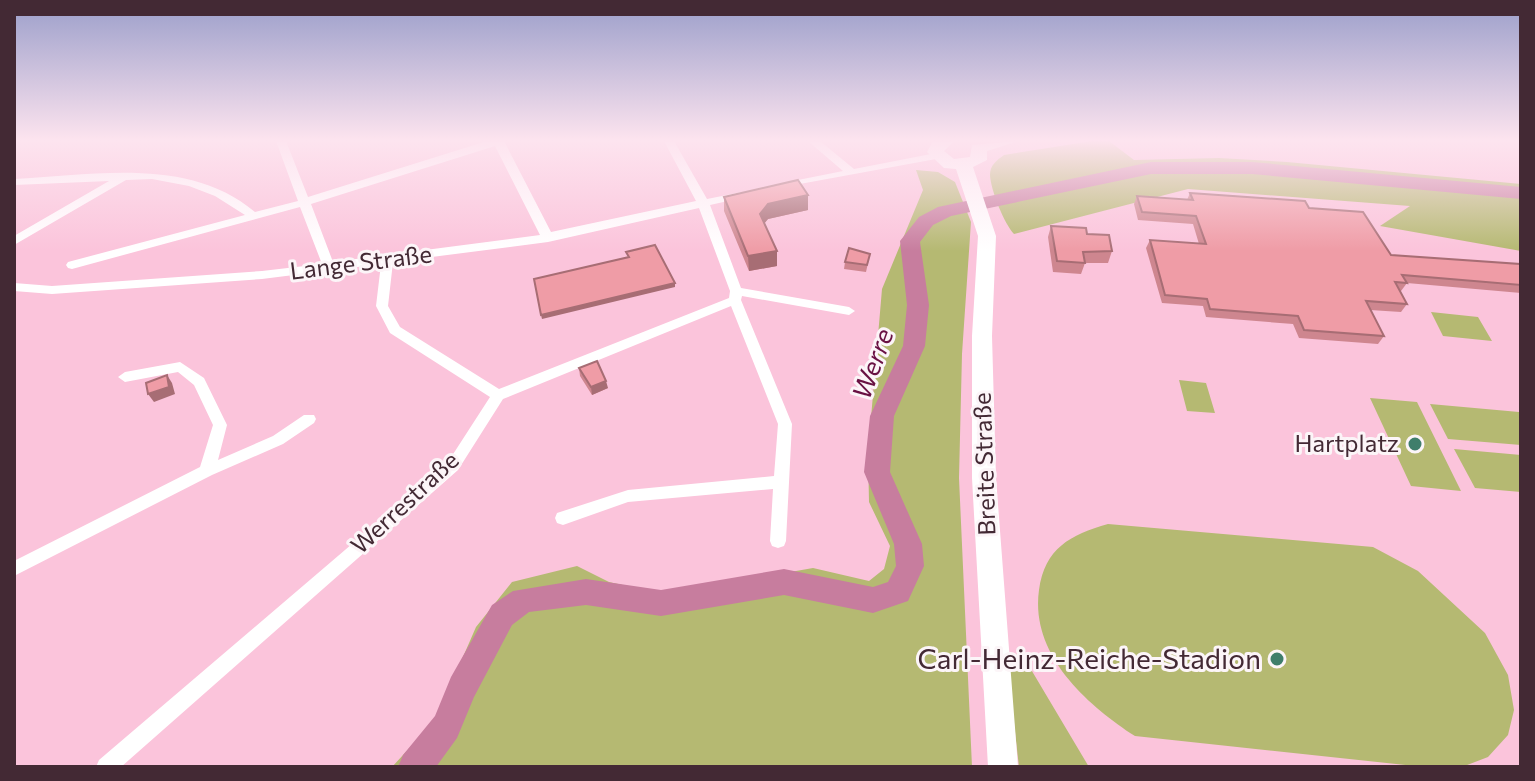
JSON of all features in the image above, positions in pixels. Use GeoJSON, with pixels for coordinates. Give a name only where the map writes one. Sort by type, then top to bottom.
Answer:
{"type":"FeatureCollection","features":[{"type":"Feature","properties":{"kind":"main road","name":"Breite Straße"},"geometry":{"type":"LineString","coordinates":[[969,177],[987,236],[982,314],[984,478],[1003,767]]}},
{"type":"Feature","properties":{"kind":"street"},"geometry":{"type":"LineString","coordinates":[[14,182],[114,177]]}},
{"type":"Feature","properties":{"kind":"street"},"geometry":{"type":"LineString","coordinates":[[14,241],[123,177]]}},
{"type":"Feature","properties":{"kind":"street"},"geometry":{"type":"LineString","coordinates":[[135,177],[173,179],[206,187],[253,216]]}},
{"type":"Feature","properties":{"kind":"street"},"geometry":{"type":"LineString","coordinates":[[293,177],[329,267]]}},
{"type":"Feature","properties":{"kind":"street"},"geometry":{"type":"LineString","coordinates":[[72,265],[302,203],[383,177]]}},
{"type":"Feature","properties":{"kind":"street"},"geometry":{"type":"LineString","coordinates":[[517,177],[548,238]]}},
{"type":"Feature","properties":{"kind":"street"},"geometry":{"type":"LineString","coordinates":[[689,177],[703,203],[785,424],[778,541]]}},
{"type":"Feature","properties":{"kind":"street"},"geometry":{"type":"LineString","coordinates":[[766,189],[816,177]]}},
{"type":"Feature","properties":{"kind":"street","name":"Lange Straße"},"geometry":{"type":"LineString","coordinates":[[14,287],[52,290],[387,261],[548,238],[750,193]]}},
{"type":"Feature","properties":{"kind":"street"},"geometry":{"type":"LineString","coordinates":[[387,261],[382,306],[395,330],[498,395],[735,296],[849,311]]}},
{"type":"Feature","properties":{"kind":"street"},"geometry":{"type":"LineString","coordinates":[[125,377],[180,367],[199,382],[220,425],[207,471]]}},
{"type":"Feature","properties":{"kind":"street","name":"Werrestraße"},"geometry":{"type":"LineString","coordinates":[[106,767],[453,466],[498,395]]}},
{"type":"Feature","properties":{"kind":"street"},"geometry":{"type":"LineString","coordinates":[[14,569],[207,471],[278,440],[309,419]]}},
{"type":"Feature","properties":{"kind":"street"},"geometry":{"type":"LineString","coordinates":[[563,518],[628,496],[780,482]]}},
{"type":"Feature","properties":{"kind":"green space"},"geometry":{"type":"Polygon","coordinates":[[[919,177],[947,177],[955,182],[971,222],[962,354],[959,478],[972,767],[392,767],[436,719],[476,627],[512,582],[577,566],[609,582],[664,594],[813,568],[869,581],[884,569],[890,546],[869,502],[868,453],[882,289],[923,190],[919,177]]]}},
{"type":"Feature","properties":{"kind":"green space"},"geometry":{"type":"Polygon","coordinates":[[[991,177],[1451,177],[1521,184],[1521,251],[1380,226],[1410,206],[1188,189],[1014,234],[1002,215],[991,177]]]}},
{"type":"Feature","properties":{"kind":"green space"},"geometry":{"type":"Polygon","coordinates":[[[1431,312],[1478,317],[1492,341],[1443,336],[1431,312]]]}},
{"type":"Feature","properties":{"kind":"green space"},"geometry":{"type":"Polygon","coordinates":[[[1179,380],[1206,383],[1215,413],[1187,411],[1179,380]]]}},
{"type":"Feature","properties":{"kind":"green space","name":"Hartplatz"},"geometry":{"type":"Polygon","coordinates":[[[1370,398],[1417,402],[1461,491],[1411,486],[1370,398]]]}},
{"type":"Feature","properties":{"kind":"green space","name":"Hartplatz"},"geometry":{"type":"Polygon","coordinates":[[[1430,404],[1519,412],[1521,445],[1448,439],[1430,404]]]}},
{"type":"Feature","properties":{"kind":"green space","name":"Hartplatz"},"geometry":{"type":"Polygon","coordinates":[[[1454,449],[1521,455],[1521,492],[1475,488],[1454,449]]]}},
{"type":"Feature","properties":{"kind":"green space","name":"Carl-Heinz-Reiche-Stadion"},"geometry":{"type":"Polygon","coordinates":[[[1108,524],[1373,547],[1418,571],[1485,633],[1508,675],[1514,710],[1508,735],[1488,757],[1462,767],[1424,767],[1135,736],[1098,709],[1065,675],[1043,635],[1039,613],[1042,576],[1053,554],[1082,533],[1108,524]]]}},
{"type":"Feature","properties":{"kind":"green space"},"geometry":{"type":"Polygon","coordinates":[[[1006,652],[1023,656],[1089,767],[1019,767],[1006,652]]]}},
{"type":"Feature","properties":{"kind":"building"},"geometry":{"type":"Polygon","coordinates":[[[798,180],[808,195],[768,204],[760,214],[777,251],[748,256],[724,197],[798,180]]]}},
{"type":"Feature","properties":{"kind":"building"},"geometry":{"type":"Polygon","coordinates":[[[1190,193],[1305,201],[1309,208],[1363,212],[1391,255],[1520,264],[1521,285],[1402,275],[1407,283],[1395,282],[1407,304],[1366,301],[1384,336],[1304,330],[1298,316],[1210,309],[1207,299],[1165,295],[1150,240],[1206,244],[1196,216],[1142,212],[1137,196],[1193,200],[1190,193]]]}},
{"type":"Feature","properties":{"kind":"building"},"geometry":{"type":"Polygon","coordinates":[[[1051,226],[1086,228],[1087,234],[1109,235],[1112,251],[1083,252],[1085,263],[1057,261],[1051,226]]]}},
{"type":"Feature","properties":{"kind":"building"},"geometry":{"type":"Polygon","coordinates":[[[655,245],[675,283],[541,315],[534,279],[629,257],[626,252],[655,245]]]}},
{"type":"Feature","properties":{"kind":"building"},"geometry":{"type":"Polygon","coordinates":[[[849,248],[870,254],[867,265],[845,262],[849,248]]]}},
{"type":"Feature","properties":{"kind":"building"},"geometry":{"type":"Polygon","coordinates":[[[597,361],[606,381],[591,387],[579,368],[597,361]]]}},
{"type":"Feature","properties":{"kind":"building"},"geometry":{"type":"Polygon","coordinates":[[[167,375],[169,387],[148,394],[146,383],[167,375]]]}},
{"type":"Feature","properties":{"kind":"waterway","name":"Werre"},"geometry":{"type":"LineString","coordinates":[[415,767],[446,727],[462,688],[502,615],[523,600],[586,592],[661,603],[784,582],[873,600],[898,592],[910,566],[908,544],[877,472],[882,416],[914,346],[918,305],[910,241],[926,221],[945,211],[1106,177]]}},
{"type":"Feature","properties":{"kind":"waterway","name":"Werre"},"geometry":{"type":"LineString","coordinates":[[1354,177],[1521,193]]}},
{"type":"Feature","properties":{"kind":"place","name":"Hartplatz"},"geometry":{"type":"Point","coordinates":[1415,444]}},
{"type":"Feature","properties":{"kind":"place","name":"Carl-Heinz-Reiche-Stadion"},"geometry":{"type":"Point","coordinates":[1277,659]}}]}
